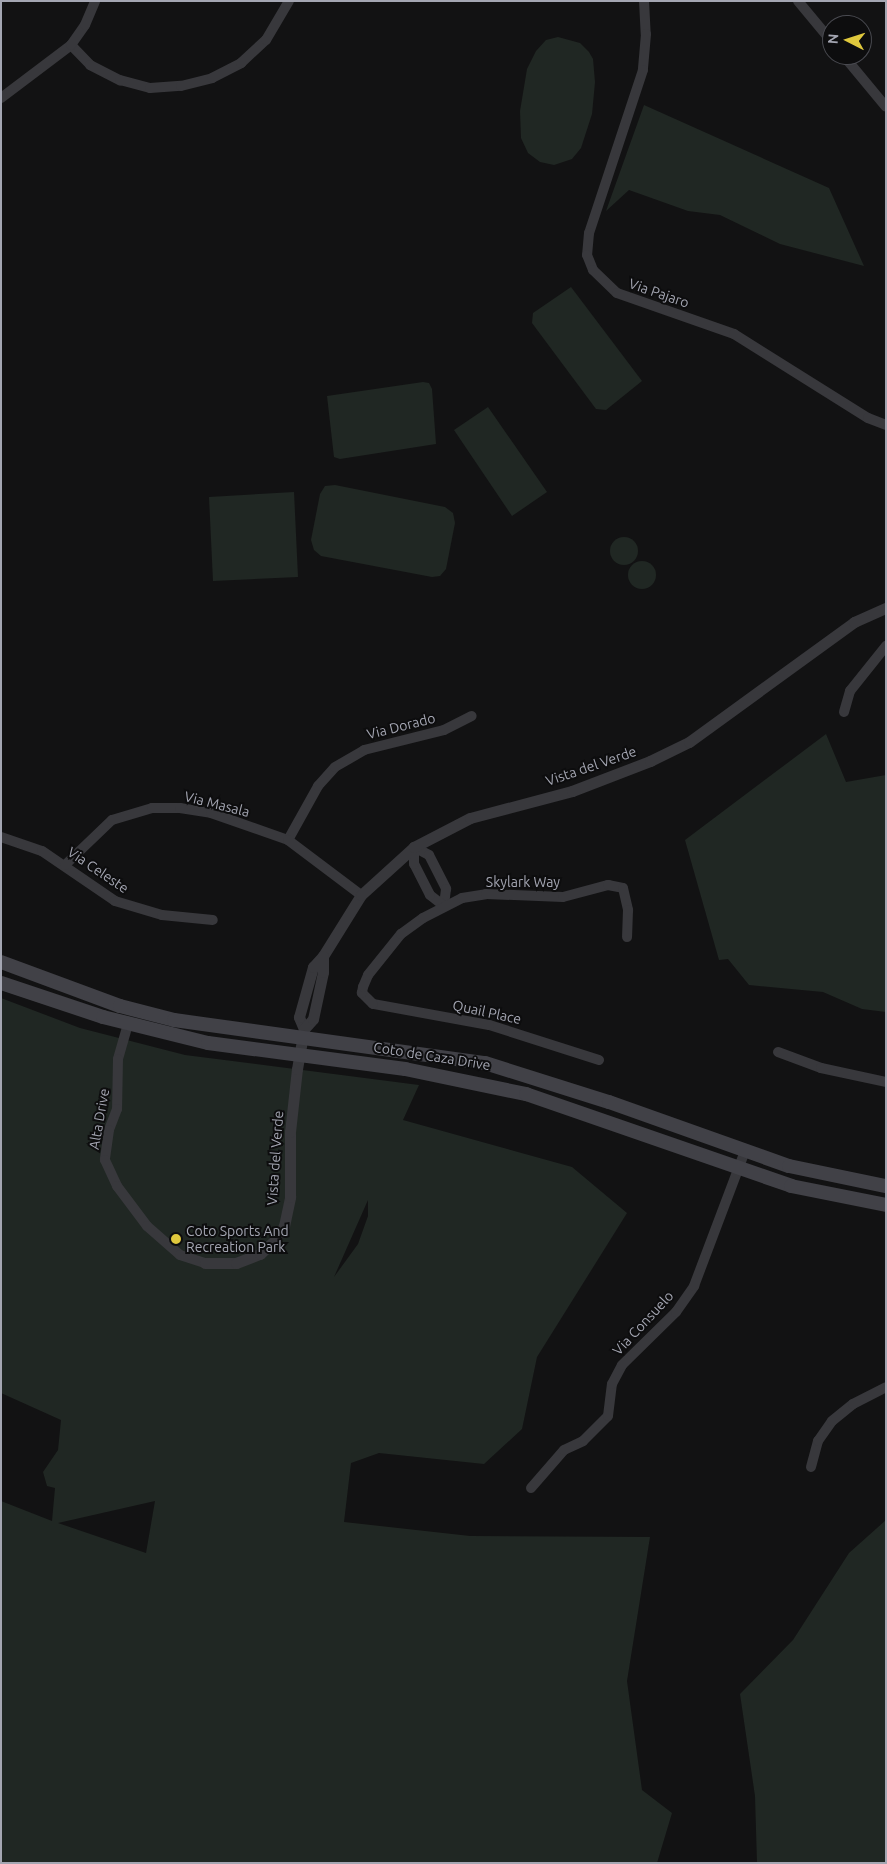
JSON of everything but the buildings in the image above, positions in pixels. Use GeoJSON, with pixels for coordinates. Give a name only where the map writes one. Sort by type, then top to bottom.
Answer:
{"type":"FeatureCollection","features":[{"type":"Feature","properties":{"kind":"main road","name":"Coto de Caza Drive"},"geometry":{"type":"LineString","coordinates":[[1,962],[120,1006],[165,1018],[303,1034],[485,1063],[609,1102],[745,1151],[813,1172],[886,1186]]}},
{"type":"Feature","properties":{"kind":"main road","name":"Coto de Caza Drive"},"geometry":{"type":"LineString","coordinates":[[1,983],[128,1024],[242,1050],[405,1069],[526,1094],[791,1186],[886,1205]]}},
{"type":"Feature","properties":{"kind":"street"},"geometry":{"type":"LineString","coordinates":[[1,98],[71,45],[85,25],[95,1]]}},
{"type":"Feature","properties":{"kind":"street"},"geometry":{"type":"LineString","coordinates":[[71,45],[90,65],[120,80],[150,88],[181,86],[212,78],[241,63],[266,40],[289,1]]}},
{"type":"Feature","properties":{"kind":"street","name":"Via Pajaro"},"geometry":{"type":"LineString","coordinates":[[644,1],[646,34],[643,70],[590,233],[587,255],[594,270],[617,293],[734,334],[868,418],[886,424]]}},
{"type":"Feature","properties":{"kind":"street"},"geometry":{"type":"LineString","coordinates":[[798,1],[822,30]]}},
{"type":"Feature","properties":{"kind":"street"},"geometry":{"type":"LineString","coordinates":[[851,65],[886,107]]}},
{"type":"Feature","properties":{"kind":"street","name":"Vista del Verde"},"geometry":{"type":"LineString","coordinates":[[205,1263],[236,1263],[260,1254],[274,1241],[284,1226],[290,1197],[290,1132],[303,1034],[313,1019],[323,972],[323,956],[361,895],[414,847],[470,818],[572,791],[650,762],[689,742],[854,622],[886,608]]}},
{"type":"Feature","properties":{"kind":"street"},"geometry":{"type":"LineString","coordinates":[[844,712],[850,692],[886,646]]}},
{"type":"Feature","properties":{"kind":"street","name":"Via Dorado"},"geometry":{"type":"LineString","coordinates":[[288,840],[318,786],[335,767],[364,750],[444,730],[472,716]]}},
{"type":"Feature","properties":{"kind":"street","name":"Via Masala"},"geometry":{"type":"LineString","coordinates":[[65,865],[112,820],[152,808],[180,808],[211,813],[288,840],[361,895]]}},
{"type":"Feature","properties":{"kind":"street","name":"Via Celeste"},"geometry":{"type":"LineString","coordinates":[[1,837],[42,851],[115,901],[138,910],[212,920]]}},
{"type":"Feature","properties":{"kind":"street"},"geometry":{"type":"LineString","coordinates":[[414,847],[429,855],[446,889],[444,906],[430,895],[414,864],[414,847]]}},
{"type":"Feature","properties":{"kind":"street","name":"Skylark Way"},"geometry":{"type":"LineString","coordinates":[[367,1000],[362,993],[368,974],[396,940],[423,918],[462,898],[486,894],[563,897],[608,885],[623,888],[628,910],[627,937]]}},
{"type":"Feature","properties":{"kind":"street","name":"Quail Place"},"geometry":{"type":"LineString","coordinates":[[367,1000],[388,1008],[508,1030],[599,1060]]}},
{"type":"Feature","properties":{"kind":"street","name":"Alta Drive"},"geometry":{"type":"LineString","coordinates":[[128,1024],[118,1059],[116,1109],[109,1130],[105,1160],[117,1186],[146,1226],[180,1255],[205,1263]]}},
{"type":"Feature","properties":{"kind":"street"},"geometry":{"type":"LineString","coordinates":[[778,1052],[820,1068],[886,1082]]}},
{"type":"Feature","properties":{"kind":"street","name":"Via Consuelo"},"geometry":{"type":"LineString","coordinates":[[531,1488],[564,1450],[582,1441],[608,1416],[612,1384],[622,1365],[676,1312],[694,1286],[745,1151]]}},
{"type":"Feature","properties":{"kind":"street"},"geometry":{"type":"LineString","coordinates":[[811,1467],[818,1442],[832,1421],[853,1404],[886,1387]]}},
{"type":"Feature","properties":{"kind":"shaded area"},"geometry":{"type":"Polygon","coordinates":[[[558,37],[580,43],[589,52],[593,59],[595,82],[592,114],[581,148],[572,159],[554,165],[540,162],[528,153],[521,138],[520,111],[527,69],[536,51],[546,40],[558,37]]]}},
{"type":"Feature","properties":{"kind":"shaded area"},"geometry":{"type":"Polygon","coordinates":[[[644,105],[829,188],[864,266],[780,244],[720,215],[688,211],[629,190],[606,211],[644,105]]]}},
{"type":"Feature","properties":{"kind":"shaded area"},"geometry":{"type":"Polygon","coordinates":[[[571,287],[642,381],[606,410],[596,409],[532,323],[533,313],[571,287]]]}},
{"type":"Feature","properties":{"kind":"shaded area"},"geometry":{"type":"Polygon","coordinates":[[[423,382],[429,383],[432,389],[436,444],[340,459],[334,457],[327,396],[423,382]]]}},
{"type":"Feature","properties":{"kind":"shaded area"},"geometry":{"type":"Polygon","coordinates":[[[488,407],[547,492],[512,516],[454,430],[488,407]]]}},
{"type":"Feature","properties":{"kind":"shaded area"},"geometry":{"type":"Polygon","coordinates":[[[335,485],[445,507],[453,513],[455,523],[446,569],[440,576],[432,577],[321,556],[314,550],[311,540],[320,494],[325,486],[335,485]]]}},
{"type":"Feature","properties":{"kind":"shaded area"},"geometry":{"type":"Polygon","coordinates":[[[294,492],[298,577],[213,581],[209,497],[294,492]]]}},
{"type":"Feature","properties":{"kind":"shaded area"},"geometry":{"type":"Polygon","coordinates":[[[624,537],[634,541],[638,551],[634,561],[624,565],[614,561],[610,551],[614,541],[624,537]]]}},
{"type":"Feature","properties":{"kind":"shaded area"},"geometry":{"type":"Polygon","coordinates":[[[642,561],[652,565],[656,575],[652,585],[642,589],[632,585],[628,575],[632,565],[642,561]]]}},
{"type":"Feature","properties":{"kind":"shaded area"},"geometry":{"type":"Polygon","coordinates":[[[826,734],[846,782],[886,775],[886,1012],[862,1009],[823,992],[749,985],[728,959],[719,960],[685,840],[826,734]]]}},
{"type":"Feature","properties":{"kind":"shaded area"},"geometry":{"type":"Polygon","coordinates":[[[1,998],[80,1028],[185,1055],[419,1085],[403,1120],[572,1167],[627,1213],[537,1357],[522,1429],[484,1464],[379,1453],[351,1463],[344,1522],[470,1536],[650,1537],[627,1681],[642,1790],[672,1813],[657,1863],[1,1863],[1,1501],[52,1521],[55,1488],[47,1486],[43,1472],[58,1450],[61,1420],[1,1393],[1,998]],[[368,1200],[334,1277],[358,1244],[368,1216],[368,1200]],[[155,1501],[58,1523],[146,1553],[155,1501]]]}},
{"type":"Feature","properties":{"kind":"shaded area"},"geometry":{"type":"Polygon","coordinates":[[[886,1520],[886,1863],[757,1863],[755,1796],[740,1694],[793,1640],[849,1553],[886,1520]]]}},
{"type":"Feature","properties":{"kind":"place","name":"Coto Sports And Recreation Park"},"geometry":{"type":"Point","coordinates":[176,1239]}}]}
